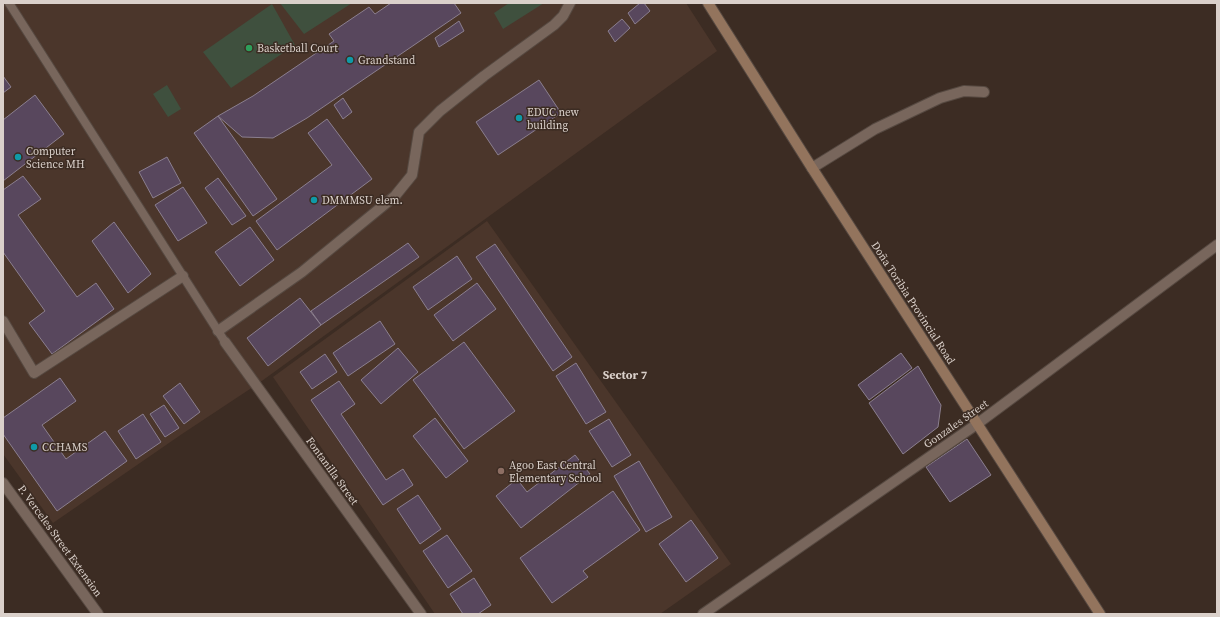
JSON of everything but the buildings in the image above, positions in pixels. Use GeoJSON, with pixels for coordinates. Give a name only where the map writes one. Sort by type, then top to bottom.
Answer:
{"type":"FeatureCollection","features":[{"type":"Feature","properties":{"kind":"street"},"geometry":{"type":"LineString","coordinates":[[218,330],[302,272],[395,196],[412,176],[419,132],[446,107],[484,76],[554,25],[563,16],[570,3]]}},
{"type":"Feature","properties":{"kind":"street","name":"Doña Toribia Provincial Road"},"geometry":{"type":"LineString","coordinates":[[708,3],[812,168],[1100,614]]}},
{"type":"Feature","properties":{"kind":"street"},"geometry":{"type":"LineString","coordinates":[[812,168],[875,129],[940,98],[964,90],[984,92]]}},
{"type":"Feature","properties":{"kind":"street","name":"Gonzales Street"},"geometry":{"type":"LineString","coordinates":[[703,614],[977,424],[1217,245]]}},
{"type":"Feature","properties":{"kind":"street"},"geometry":{"type":"LineString","coordinates":[[3,321],[34,373],[183,276]]}},
{"type":"Feature","properties":{"kind":"street","name":"Fontanilla Street"},"geometry":{"type":"LineString","coordinates":[[225,342],[421,614]]}},
{"type":"Feature","properties":{"kind":"street","name":"P. Verceles Street Extension"},"geometry":{"type":"LineString","coordinates":[[3,483],[98,614]]}},
{"type":"Feature","properties":{"kind":"lane"},"geometry":{"type":"LineString","coordinates":[[9,3],[225,342]]}},
{"type":"Feature","properties":{"kind":"shaded area"},"geometry":{"type":"Polygon","coordinates":[[[3,3],[686,3],[717,51],[259,383],[53,523],[3,454],[3,3]]]}},
{"type":"Feature","properties":{"kind":"shaded area","name":"Agoo East Central Elementary School"},"geometry":{"type":"Polygon","coordinates":[[[487,221],[731,564],[660,614],[435,614],[273,377],[487,221]]]}},
{"type":"Feature","properties":{"kind":"green space","name":"Basketball Court"},"geometry":{"type":"Polygon","coordinates":[[[280,3],[352,3],[304,34],[280,3]]]}},
{"type":"Feature","properties":{"kind":"green space"},"geometry":{"type":"Polygon","coordinates":[[[509,3],[544,3],[503,29],[494,13],[509,3]]]}},
{"type":"Feature","properties":{"kind":"green space","name":"Basketball Court"},"geometry":{"type":"Polygon","coordinates":[[[272,4],[295,45],[231,88],[203,52],[272,4]]]}},
{"type":"Feature","properties":{"kind":"green space"},"geometry":{"type":"Polygon","coordinates":[[[167,85],[181,109],[168,117],[153,94],[167,85]]]}},
{"type":"Feature","properties":{"kind":"place","name":"Basketball Court"},"geometry":{"type":"Point","coordinates":[249,48]}},
{"type":"Feature","properties":{"kind":"place","name":"Grandstand"},"geometry":{"type":"Point","coordinates":[350,60]}},
{"type":"Feature","properties":{"kind":"place","name":"EDUC new building"},"geometry":{"type":"Point","coordinates":[519,118]}},
{"type":"Feature","properties":{"kind":"place","name":"Computer Science MH"},"geometry":{"type":"Point","coordinates":[18,157]}},
{"type":"Feature","properties":{"kind":"place","name":"DMMMSU elem."},"geometry":{"type":"Point","coordinates":[314,200]}},
{"type":"Feature","properties":{"kind":"place","name":"CCHAMS"},"geometry":{"type":"Point","coordinates":[34,447]}},
{"type":"Feature","properties":{"kind":"place","name":"Agoo East Central Elementary School"},"geometry":{"type":"Point","coordinates":[501,471]}},
{"type":"Feature","properties":{"kind":"district","name":"Sector 7"},"geometry":{"type":"Point","coordinates":[625,375]}}]}
